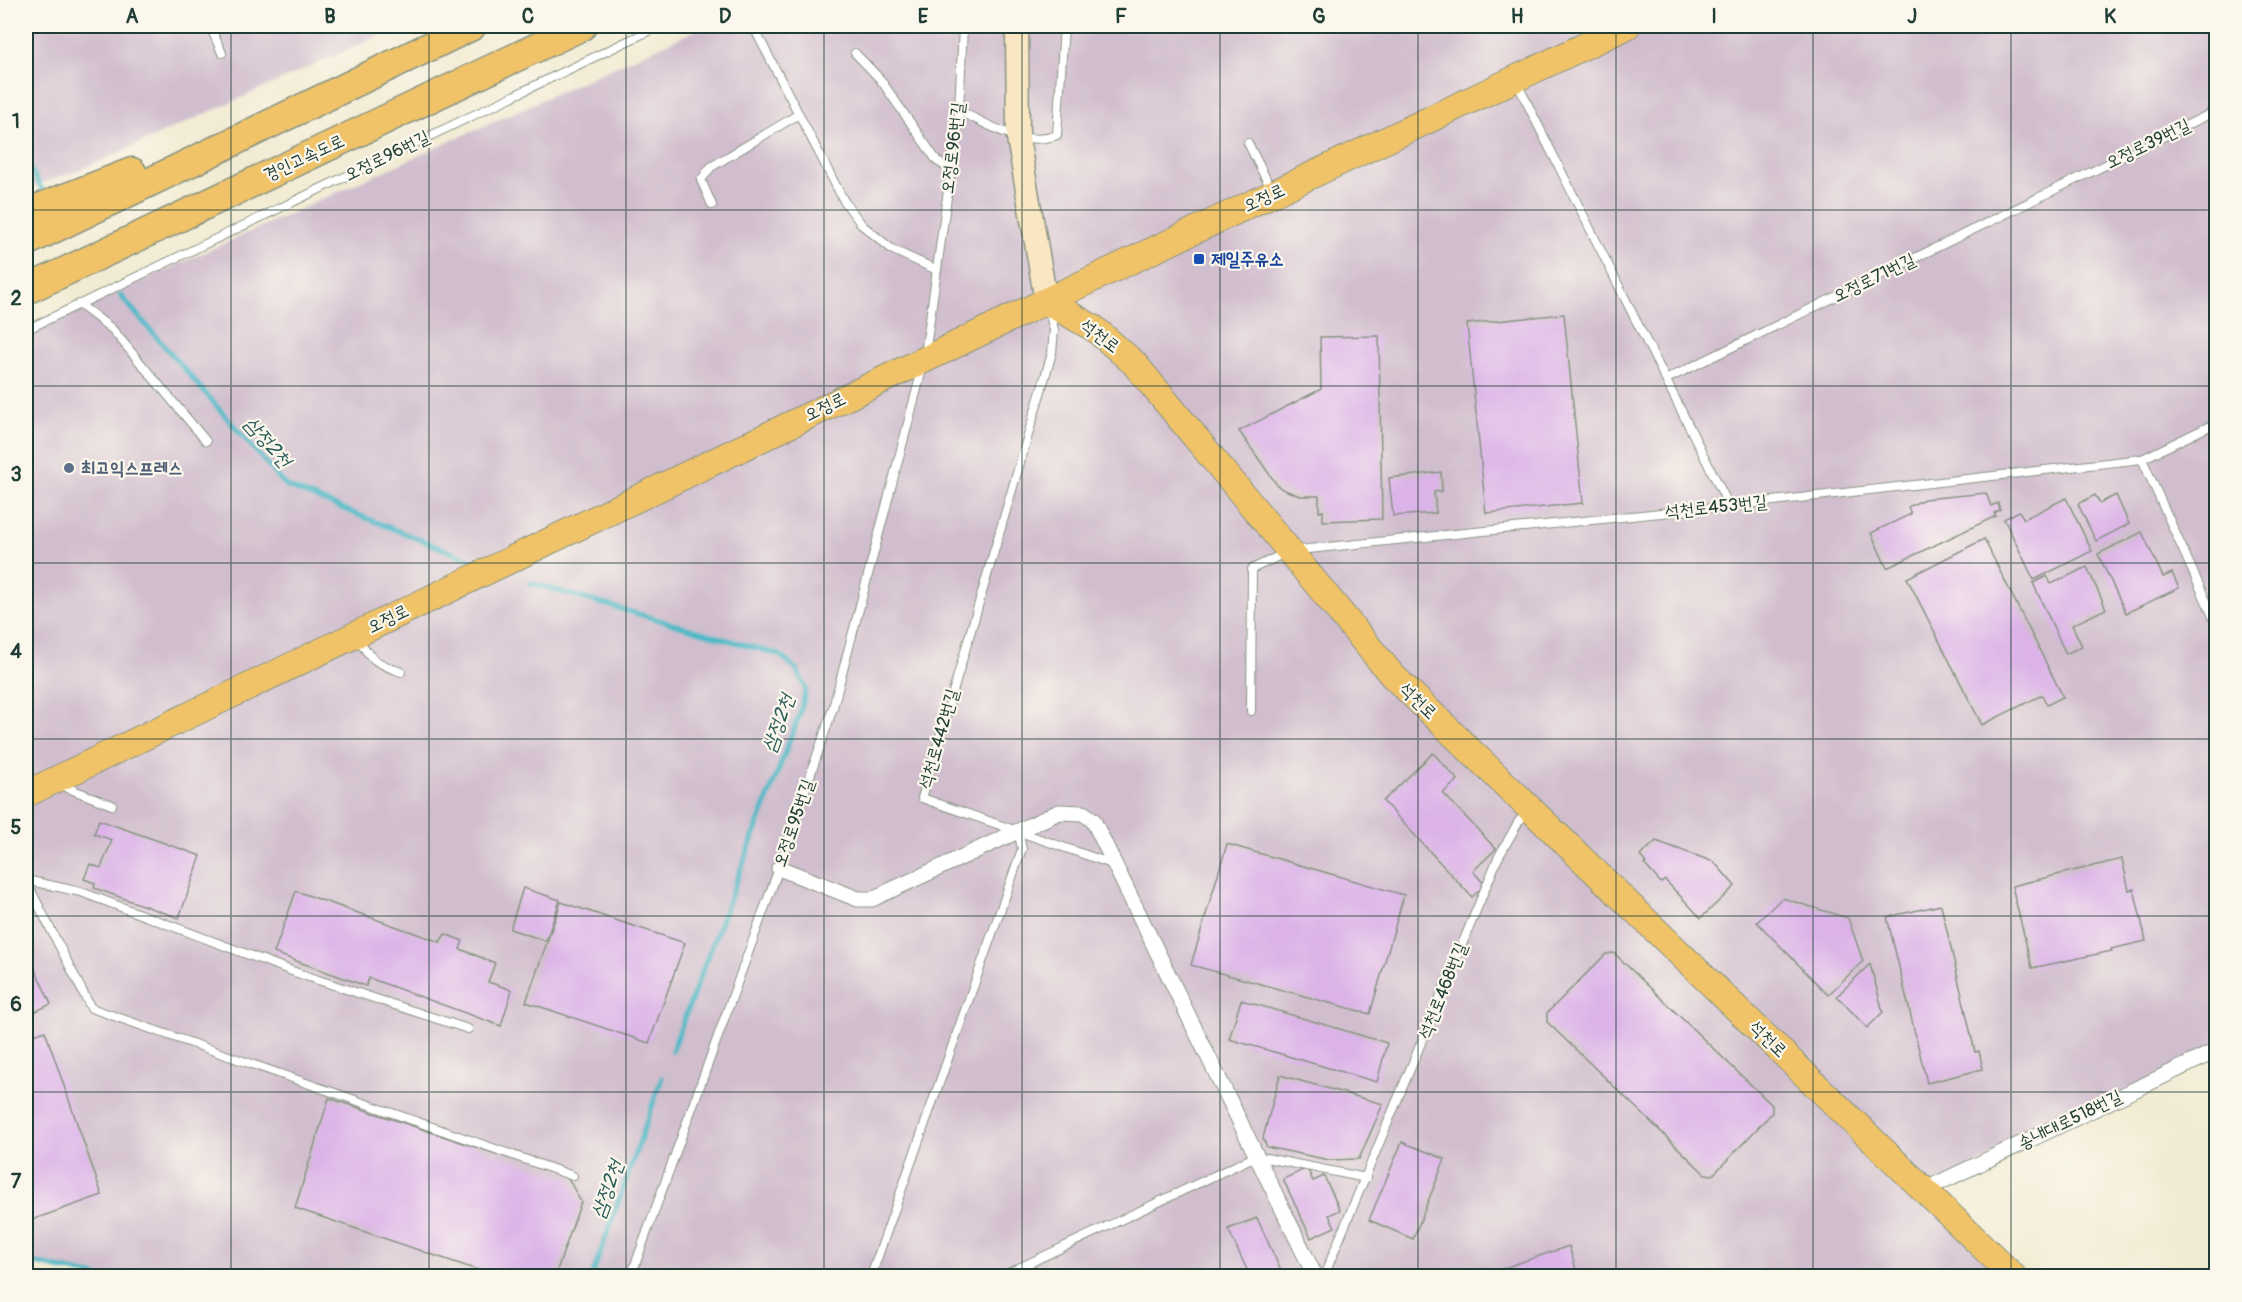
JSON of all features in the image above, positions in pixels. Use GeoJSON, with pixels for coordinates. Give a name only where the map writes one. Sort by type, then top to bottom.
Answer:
{"type":"FeatureCollection","features":[{"type":"Feature","properties":{"kind":"highway"},"geometry":{"type":"LineString","coordinates":[[26,242],[472,26]]}},
{"type":"Feature","properties":{"kind":"highway","name":"경인고속도로"},"geometry":{"type":"LineString","coordinates":[[26,290],[582,26]]}},
{"type":"Feature","properties":{"kind":"highway"},"geometry":{"type":"LineString","coordinates":[[26,213],[297,110]]}},
{"type":"Feature","properties":{"kind":"highway"},"geometry":{"type":"LineString","coordinates":[[26,296],[64,272]]}},
{"type":"Feature","properties":{"kind":"main road","name":"오정로"},"geometry":{"type":"LineString","coordinates":[[26,794],[925,359],[1627,26]]}},
{"type":"Feature","properties":{"kind":"main road","name":"석천로"},"geometry":{"type":"LineString","coordinates":[[1046,301],[1095,329],[1134,363],[1392,675],[2013,1276]]}},
{"type":"Feature","properties":{"kind":"street"},"geometry":{"type":"LineString","coordinates":[[1017,26],[1018,138],[1046,301]]}},
{"type":"Feature","properties":{"kind":"street"},"geometry":{"type":"LineString","coordinates":[[778,868],[858,899],[872,900],[1059,812],[1083,813],[1093,820],[1315,1276]]}},
{"type":"Feature","properties":{"kind":"street","name":"송내대로518번길"},"geometry":{"type":"LineString","coordinates":[[1924,1190],[2217,1050]]}},
{"type":"Feature","properties":{"kind":"lane"},"geometry":{"type":"LineString","coordinates":[[210,26],[222,53]]}},
{"type":"Feature","properties":{"kind":"lane","name":"오정로96번길"},"geometry":{"type":"LineString","coordinates":[[26,330],[659,26]]}},
{"type":"Feature","properties":{"kind":"lane"},"geometry":{"type":"LineString","coordinates":[[753,26],[844,201],[862,225],[893,250],[937,270]]}},
{"type":"Feature","properties":{"kind":"lane","name":"오정로96번길"},"geometry":{"type":"LineString","coordinates":[[925,359],[959,111],[963,26]]}},
{"type":"Feature","properties":{"kind":"lane"},"geometry":{"type":"LineString","coordinates":[[959,111],[1018,138],[1046,139],[1057,135],[1064,26]]}},
{"type":"Feature","properties":{"kind":"lane"},"geometry":{"type":"LineString","coordinates":[[855,53],[880,79],[937,161],[951,170]]}},
{"type":"Feature","properties":{"kind":"lane"},"geometry":{"type":"LineString","coordinates":[[1515,79],[1729,506]]}},
{"type":"Feature","properties":{"kind":"lane","name":"오정로39번길"},"geometry":{"type":"LineString","coordinates":[[2080,178],[2217,111]]}},
{"type":"Feature","properties":{"kind":"lane"},"geometry":{"type":"LineString","coordinates":[[712,205],[701,180],[711,167],[799,114]]}},
{"type":"Feature","properties":{"kind":"lane"},"geometry":{"type":"LineString","coordinates":[[1248,142],[1273,193]]}},
{"type":"Feature","properties":{"kind":"lane","name":"오정로71번길"},"geometry":{"type":"LineString","coordinates":[[1667,379],[2080,178]]}},
{"type":"Feature","properties":{"kind":"lane","name":"석천로442번길"},"geometry":{"type":"LineString","coordinates":[[1018,831],[922,798],[1052,353],[1054,330],[1046,301]]}},
{"type":"Feature","properties":{"kind":"lane"},"geometry":{"type":"LineString","coordinates":[[79,304],[112,329],[206,441]]}},
{"type":"Feature","properties":{"kind":"lane","name":"오정로95번길"},"geometry":{"type":"LineString","coordinates":[[631,1276],[833,708],[925,359]]}},
{"type":"Feature","properties":{"kind":"lane","name":"석천로453번길"},"geometry":{"type":"LineString","coordinates":[[1289,551],[1729,506],[2142,459],[2217,423]]}},
{"type":"Feature","properties":{"kind":"lane"},"geometry":{"type":"LineString","coordinates":[[2142,459],[2217,623]]}},
{"type":"Feature","properties":{"kind":"lane"},"geometry":{"type":"LineString","coordinates":[[1251,711],[1252,569],[1289,551]]}},
{"type":"Feature","properties":{"kind":"lane"},"geometry":{"type":"LineString","coordinates":[[356,634],[366,654],[379,663],[401,672]]}},
{"type":"Feature","properties":{"kind":"lane"},"geometry":{"type":"LineString","coordinates":[[51,781],[112,805]]}},
{"type":"Feature","properties":{"kind":"lane","name":"석천로468번길"},"geometry":{"type":"LineString","coordinates":[[1324,1276],[1498,858],[1519,821],[1530,809]]}},
{"type":"Feature","properties":{"kind":"lane"},"geometry":{"type":"LineString","coordinates":[[1018,831],[1114,864]]}},
{"type":"Feature","properties":{"kind":"lane"},"geometry":{"type":"LineString","coordinates":[[871,1276],[1022,849],[1018,831]]}},
{"type":"Feature","properties":{"kind":"lane"},"geometry":{"type":"LineString","coordinates":[[26,881],[91,1008],[573,1176]]}},
{"type":"Feature","properties":{"kind":"lane"},"geometry":{"type":"LineString","coordinates":[[26,881],[81,892],[300,974],[468,1029]]}},
{"type":"Feature","properties":{"kind":"lane"},"geometry":{"type":"LineString","coordinates":[[1002,1276],[1256,1156],[1366,1178]]}},
{"type":"Feature","properties":{"kind":"shaded area"},"geometry":{"type":"Polygon","coordinates":[[[26,26],[401,26],[80,170],[26,189],[26,26]]]}},
{"type":"Feature","properties":{"kind":"shaded area"},"geometry":{"type":"Polygon","coordinates":[[[705,26],[2216,26],[2216,1050],[1924,1190],[2013,1276],[98,1276],[26,1261],[26,333],[705,26]]]}},
{"type":"Feature","properties":{"kind":"building"},"geometry":{"type":"Polygon","coordinates":[[[1564,314],[1583,503],[1486,513],[1467,324],[1564,314]]]}},
{"type":"Feature","properties":{"kind":"building"},"geometry":{"type":"Polygon","coordinates":[[[1379,336],[1382,519],[1323,521],[1323,511],[1319,512],[1319,496],[1300,496],[1277,485],[1239,431],[1321,389],[1320,337],[1379,336]]]}},
{"type":"Feature","properties":{"kind":"building"},"geometry":{"type":"Polygon","coordinates":[[[1441,472],[1442,491],[1434,492],[1436,513],[1393,516],[1389,478],[1441,472]]]}},
{"type":"Feature","properties":{"kind":"building"},"geometry":{"type":"Polygon","coordinates":[[[1986,493],[1991,506],[1998,503],[2000,510],[1994,513],[1996,516],[1887,568],[1871,533],[1911,514],[1908,507],[1924,499],[1986,493]]]}},
{"type":"Feature","properties":{"kind":"building"},"geometry":{"type":"Polygon","coordinates":[[[2095,495],[2100,503],[2116,495],[2129,524],[2096,541],[2078,504],[2095,495]]]}},
{"type":"Feature","properties":{"kind":"building"},"geometry":{"type":"Polygon","coordinates":[[[2066,498],[2092,551],[2034,580],[2004,519],[2019,511],[2024,519],[2066,498]]]}},
{"type":"Feature","properties":{"kind":"building"},"geometry":{"type":"Polygon","coordinates":[[[2142,532],[2163,577],[2172,573],[2179,588],[2126,613],[2098,554],[2142,532]]]}},
{"type":"Feature","properties":{"kind":"building"},"geometry":{"type":"Polygon","coordinates":[[[1984,539],[2063,697],[2047,705],[2042,695],[1982,725],[1907,578],[1984,539]]]}},
{"type":"Feature","properties":{"kind":"building"},"geometry":{"type":"Polygon","coordinates":[[[2087,567],[2106,609],[2072,625],[2082,646],[2066,654],[2033,583],[2047,576],[2051,584],[2087,567]]]}},
{"type":"Feature","properties":{"kind":"building"},"geometry":{"type":"Polygon","coordinates":[[[1433,753],[1458,780],[1443,793],[1496,849],[1473,871],[1485,885],[1472,897],[1383,801],[1433,753]]]}},
{"type":"Feature","properties":{"kind":"building"},"geometry":{"type":"Polygon","coordinates":[[[99,820],[201,856],[179,918],[94,888],[95,883],[84,879],[90,864],[101,868],[112,840],[94,834],[99,820]]]}},
{"type":"Feature","properties":{"kind":"building"},"geometry":{"type":"Polygon","coordinates":[[[1656,841],[1714,862],[1735,886],[1701,918],[1665,880],[1661,883],[1644,864],[1646,863],[1640,856],[1656,841]]]}},
{"type":"Feature","properties":{"kind":"building"},"geometry":{"type":"Polygon","coordinates":[[[1227,844],[1404,895],[1370,1014],[1191,965],[1227,844]]]}},
{"type":"Feature","properties":{"kind":"building"},"geometry":{"type":"Polygon","coordinates":[[[2122,859],[2129,890],[2134,889],[2146,941],[2111,949],[2112,951],[2032,968],[2012,886],[2122,859]]]}},
{"type":"Feature","properties":{"kind":"building"},"geometry":{"type":"Polygon","coordinates":[[[523,888],[560,900],[546,941],[510,929],[523,888]]]}},
{"type":"Feature","properties":{"kind":"building"},"geometry":{"type":"Polygon","coordinates":[[[296,891],[440,942],[445,934],[463,941],[460,949],[495,963],[488,982],[512,990],[501,1026],[369,978],[366,986],[274,953],[296,891]]]}},
{"type":"Feature","properties":{"kind":"building"},"geometry":{"type":"Polygon","coordinates":[[[1782,898],[1848,918],[1863,961],[1828,995],[1757,922],[1782,898]]]}},
{"type":"Feature","properties":{"kind":"building"},"geometry":{"type":"Polygon","coordinates":[[[561,902],[685,943],[649,1043],[526,1002],[561,902]]]}},
{"type":"Feature","properties":{"kind":"building"},"geometry":{"type":"Polygon","coordinates":[[[1941,905],[1975,1052],[1979,1051],[1983,1069],[1927,1083],[1887,917],[1941,905]]]}},
{"type":"Feature","properties":{"kind":"building"},"geometry":{"type":"Polygon","coordinates":[[[26,950],[51,1004],[26,1016],[26,950]]]}},
{"type":"Feature","properties":{"kind":"building"},"geometry":{"type":"Polygon","coordinates":[[[1614,953],[1772,1105],[1772,1113],[1713,1175],[1705,1174],[1547,1022],[1547,1013],[1606,954],[1614,953]]]}},
{"type":"Feature","properties":{"kind":"building"},"geometry":{"type":"Polygon","coordinates":[[[1870,964],[1883,1012],[1867,1028],[1837,996],[1870,964]]]}},
{"type":"Feature","properties":{"kind":"building"},"geometry":{"type":"Polygon","coordinates":[[[1241,1000],[1387,1043],[1377,1082],[1229,1039],[1241,1000]]]}},
{"type":"Feature","properties":{"kind":"building"},"geometry":{"type":"Polygon","coordinates":[[[45,1031],[102,1195],[26,1222],[26,1038],[45,1031]]]}},
{"type":"Feature","properties":{"kind":"building"},"geometry":{"type":"Polygon","coordinates":[[[1280,1075],[1383,1104],[1359,1159],[1329,1160],[1267,1147],[1263,1138],[1280,1075]]]}},
{"type":"Feature","properties":{"kind":"building"},"geometry":{"type":"Polygon","coordinates":[[[329,1098],[568,1178],[581,1202],[555,1276],[495,1276],[295,1208],[329,1098]]]}},
{"type":"Feature","properties":{"kind":"building"},"geometry":{"type":"Polygon","coordinates":[[[1402,1142],[1445,1159],[1413,1239],[1369,1220],[1402,1142]]]}},
{"type":"Feature","properties":{"kind":"building"},"geometry":{"type":"Polygon","coordinates":[[[1307,1168],[1313,1181],[1324,1176],[1340,1210],[1329,1215],[1335,1227],[1311,1238],[1283,1179],[1307,1168]]]}},
{"type":"Feature","properties":{"kind":"building"},"geometry":{"type":"Polygon","coordinates":[[[1257,1218],[1282,1273],[1275,1276],[1250,1276],[1228,1229],[1257,1218]]]}},
{"type":"Feature","properties":{"kind":"building"},"geometry":{"type":"Polygon","coordinates":[[[1569,1246],[1578,1276],[1462,1276],[1487,1268],[1489,1273],[1569,1246]]]}},
{"type":"Feature","properties":{"kind":"waterway","name":"삼정2천"},"geometry":{"type":"LineString","coordinates":[[26,161],[43,191]]}},
{"type":"Feature","properties":{"kind":"waterway","name":"삼정2천"},"geometry":{"type":"LineString","coordinates":[[120,295],[286,486],[471,560]]}},
{"type":"Feature","properties":{"kind":"waterway","name":"삼정2천"},"geometry":{"type":"LineString","coordinates":[[531,583],[780,655],[797,670],[806,689],[800,713],[672,1051]]}},
{"type":"Feature","properties":{"kind":"waterway","name":"삼정2천"},"geometry":{"type":"LineString","coordinates":[[592,1276],[662,1078]]}},
{"type":"Feature","properties":{"kind":"waterway"},"geometry":{"type":"LineString","coordinates":[[26,1261],[95,1276]]}},
{"type":"Feature","properties":{"kind":"place","name":"제일주유소"},"geometry":{"type":"Point","coordinates":[1199,259]}},
{"type":"Feature","properties":{"kind":"place","name":"최고익스프레스"},"geometry":{"type":"Point","coordinates":[69,468]}}]}
